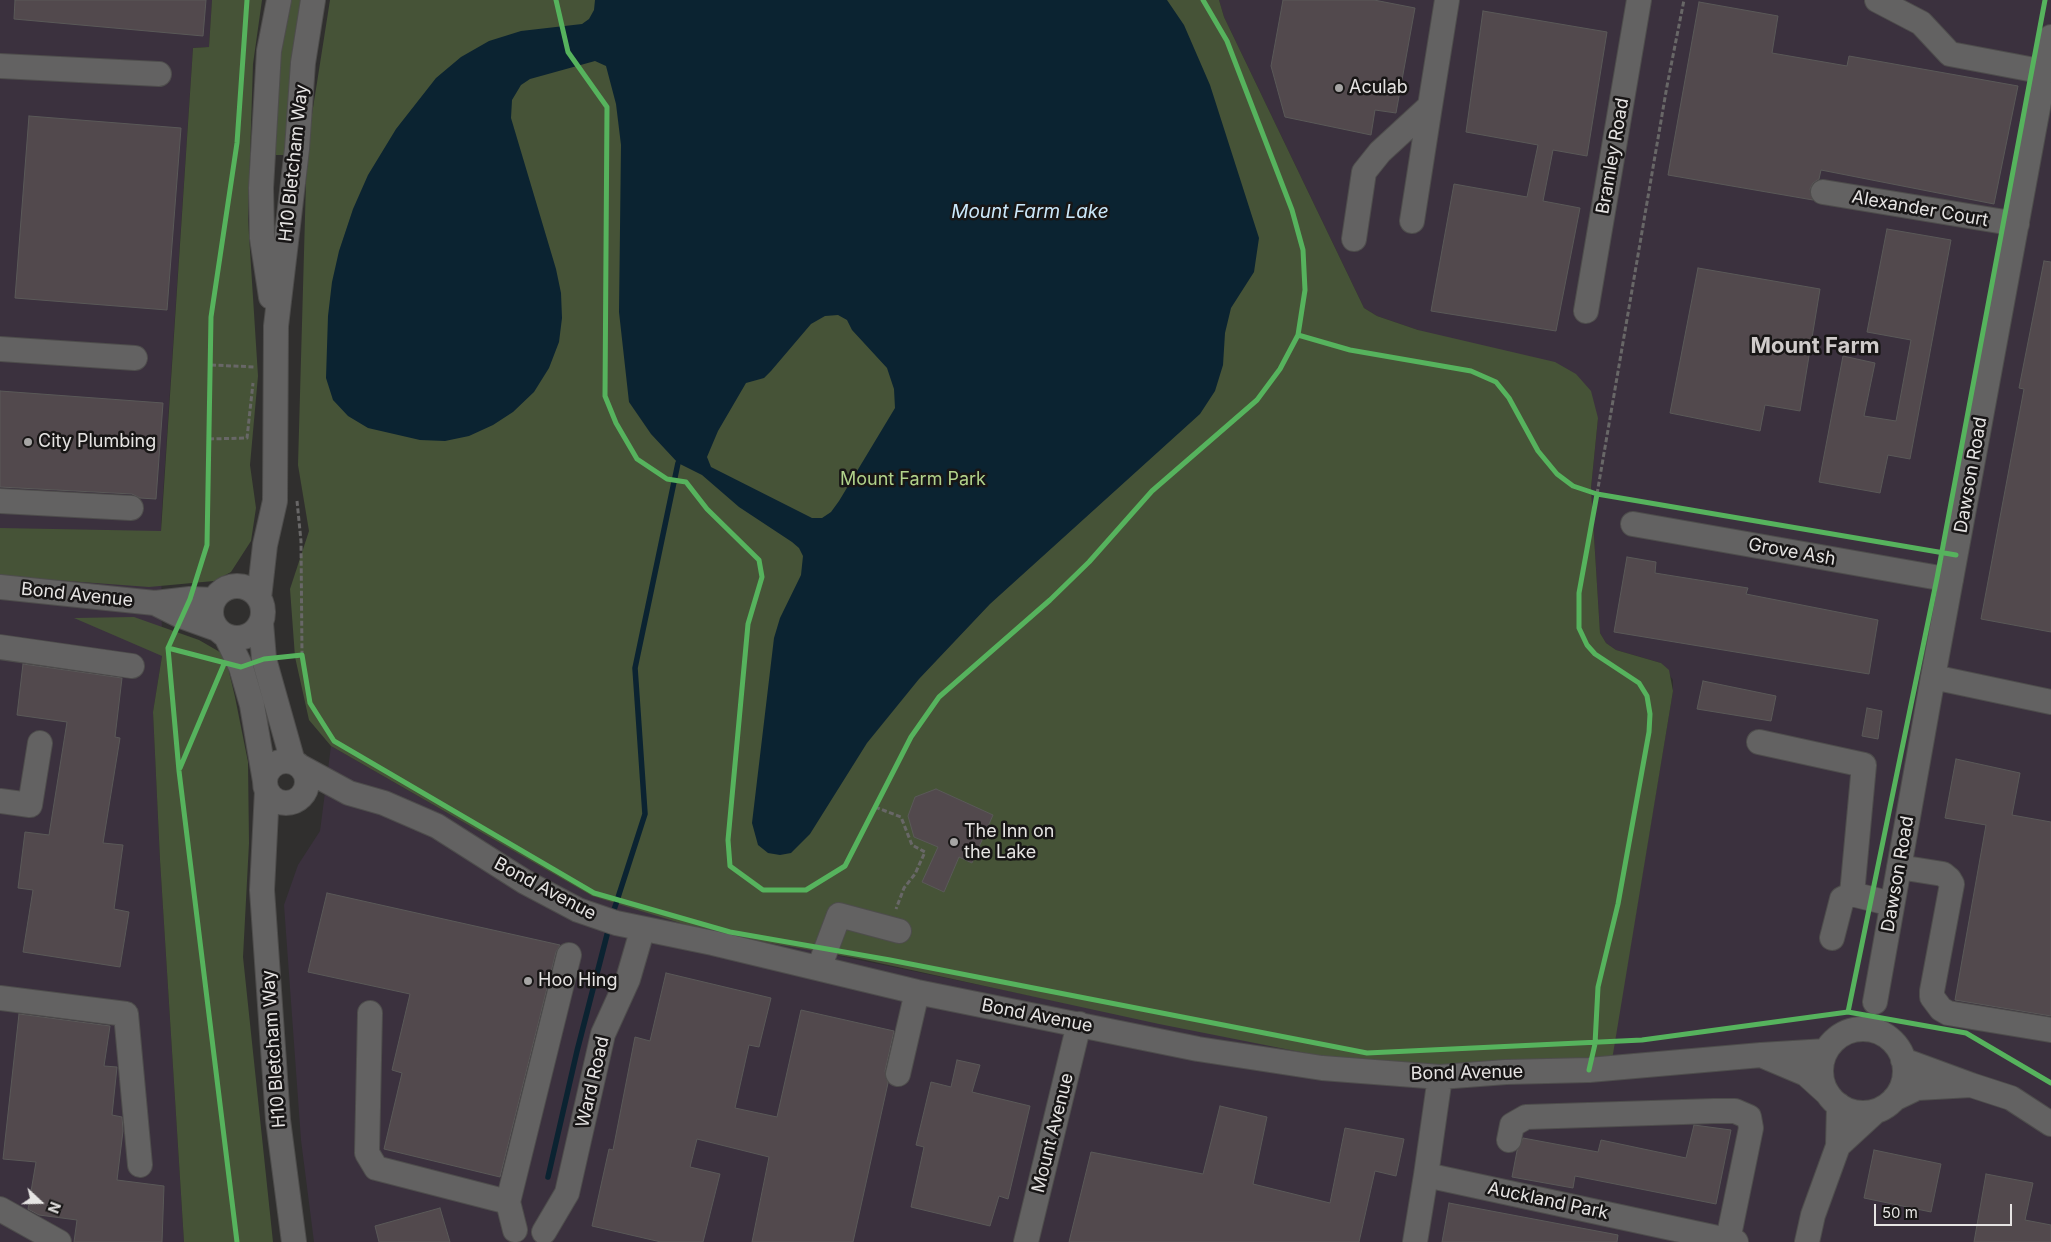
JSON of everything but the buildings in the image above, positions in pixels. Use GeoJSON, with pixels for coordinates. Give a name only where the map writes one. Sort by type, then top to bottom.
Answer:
{"type":"FeatureCollection","features":[{"type":"Feature","properties":{"kind":"street","name":"H10 Bletcham Way"},"geometry":{"type":"LineString","coordinates":[[276,326],[262,238],[261,188],[270,52],[279,0]]}},
{"type":"Feature","properties":{"kind":"street","name":"H10 Bletcham Way"},"geometry":{"type":"LineString","coordinates":[[259,598],[265,545],[275,501],[276,326],[297,149],[303,63],[313,0]]}},
{"type":"Feature","properties":{"kind":"street"},"geometry":{"type":"LineString","coordinates":[[1412,221],[1447,0]]}},
{"type":"Feature","properties":{"kind":"street","name":"Bramley Road"},"geometry":{"type":"LineString","coordinates":[[1586,311],[1640,0]]}},
{"type":"Feature","properties":{"kind":"street"},"geometry":{"type":"LineString","coordinates":[[1877,0],[1921,23],[1950,54],[2045,72]]}},
{"type":"Feature","properties":{"kind":"street","name":"Dawson Road"},"geometry":{"type":"LineString","coordinates":[[1881,1034],[1875,1002],[2051,37]]}},
{"type":"Feature","properties":{"kind":"street"},"geometry":{"type":"LineString","coordinates":[[0,66],[159,74]]}},
{"type":"Feature","properties":{"kind":"street"},"geometry":{"type":"LineString","coordinates":[[1354,239],[1364,172],[1380,152],[1430,106]]}},
{"type":"Feature","properties":{"kind":"street","name":"Alexander Court"},"geometry":{"type":"LineString","coordinates":[[1823,192],[2017,224]]}},
{"type":"Feature","properties":{"kind":"street"},"geometry":{"type":"LineString","coordinates":[[0,349],[135,358]]}},
{"type":"Feature","properties":{"kind":"street"},"geometry":{"type":"LineString","coordinates":[[0,501],[131,508]]}},
{"type":"Feature","properties":{"kind":"street","name":"Grove Ash"},"geometry":{"type":"LineString","coordinates":[[1632,524],[1951,580]]}},
{"type":"Feature","properties":{"kind":"street","name":"H10 Bletcham Way"},"geometry":{"type":"LineString","coordinates":[[221,594],[265,545]]}},
{"type":"Feature","properties":{"kind":"street"},"geometry":{"type":"LineString","coordinates":[[241,586],[254,593],[259,598],[262,606],[261,623],[264,659],[297,764],[305,772],[307,784],[280,793],[241,668],[211,614],[221,594],[241,586]]}},
{"type":"Feature","properties":{"kind":"street","name":"Bond Avenue"},"geometry":{"type":"LineString","coordinates":[[1,594],[155,603],[221,594]]}},
{"type":"Feature","properties":{"kind":"street","name":"Bond Avenue"},"geometry":{"type":"LineString","coordinates":[[155,603],[221,632]]}},
{"type":"Feature","properties":{"kind":"street"},"geometry":{"type":"LineString","coordinates":[[221,632],[242,638],[250,635],[261,623]]}},
{"type":"Feature","properties":{"kind":"street"},"geometry":{"type":"LineString","coordinates":[[0,647],[132,666]]}},
{"type":"Feature","properties":{"kind":"street"},"geometry":{"type":"LineString","coordinates":[[1933,677],[2051,702]]}},
{"type":"Feature","properties":{"kind":"street"},"geometry":{"type":"LineString","coordinates":[[1759,742],[1864,765],[1852,894]]}},
{"type":"Feature","properties":{"kind":"street"},"geometry":{"type":"LineString","coordinates":[[0,800],[30,805],[40,743]]}},
{"type":"Feature","properties":{"kind":"street"},"geometry":{"type":"LineString","coordinates":[[280,793],[266,775],[274,764],[280,761],[297,764]]}},
{"type":"Feature","properties":{"kind":"street","name":"Bond Avenue"},"geometry":{"type":"LineString","coordinates":[[297,764],[349,793],[384,803],[437,826],[525,882],[578,910],[611,922],[642,931],[713,943],[918,992],[1198,1050],[1322,1068],[1440,1077],[1589,1070],[1826,1051]]}},
{"type":"Feature","properties":{"kind":"street","name":"H10 Bletcham Way"},"geometry":{"type":"LineString","coordinates":[[280,793],[263,855],[262,890],[278,1120],[294,1242]]}},
{"type":"Feature","properties":{"kind":"street","name":"Bond Avenue"},"geometry":{"type":"LineString","coordinates":[[280,793],[349,793]]}},
{"type":"Feature","properties":{"kind":"street"},"geometry":{"type":"LineString","coordinates":[[1899,867],[1943,874],[1952,884],[1932,991],[1932,997],[1940,1009],[1948,1013],[2051,1030]]}},
{"type":"Feature","properties":{"kind":"street"},"geometry":{"type":"LineString","coordinates":[[1832,938],[1842,899],[1852,894],[1892,904]]}},
{"type":"Feature","properties":{"kind":"street"},"geometry":{"type":"LineString","coordinates":[[819,968],[839,915],[893,929]]}},
{"type":"Feature","properties":{"kind":"street","name":"Ward Road"},"geometry":{"type":"LineString","coordinates":[[548,1237],[567,1193],[603,1034],[628,979],[642,931]]}},
{"type":"Feature","properties":{"kind":"street"},"geometry":{"type":"LineString","coordinates":[[548,1237],[535,1228],[525,1227],[509,1236],[508,1202],[569,955]]}},
{"type":"Feature","properties":{"kind":"street"},"geometry":{"type":"LineString","coordinates":[[898,1074],[918,992]]}},
{"type":"Feature","properties":{"kind":"street"},"geometry":{"type":"LineString","coordinates":[[0,998],[126,1014],[140,1165]]}},
{"type":"Feature","properties":{"kind":"street"},"geometry":{"type":"LineString","coordinates":[[1807,1242],[1813,1215],[1838,1146],[1833,1100],[1821,1073],[1826,1051],[1836,1039],[1849,1031],[1875,1002]]}},
{"type":"Feature","properties":{"kind":"street"},"geometry":{"type":"LineString","coordinates":[[370,1013],[368,1153],[376,1168],[508,1202]]}},
{"type":"Feature","properties":{"kind":"street","name":"Mount Avenue"},"geometry":{"type":"LineString","coordinates":[[1026,1242],[1079,1024]]}},
{"type":"Feature","properties":{"kind":"street"},"geometry":{"type":"LineString","coordinates":[[1838,1146],[1885,1105],[1901,1087],[1904,1074],[1903,1060],[1893,1042],[1881,1034],[1866,1029],[1849,1031]]}},
{"type":"Feature","properties":{"kind":"street","name":"Bond Avenue"},"geometry":{"type":"LineString","coordinates":[[1760,1055],[1806,1074],[1833,1100]]}},
{"type":"Feature","properties":{"kind":"street"},"geometry":{"type":"LineString","coordinates":[[1903,1060],[2011,1098],[2051,1124]]}},
{"type":"Feature","properties":{"kind":"street"},"geometry":{"type":"LineString","coordinates":[[1415,1242],[1440,1077]]}},
{"type":"Feature","properties":{"kind":"street"},"geometry":{"type":"LineString","coordinates":[[1833,1100],[1851,1111],[1864,1113],[1885,1105],[1917,1088],[1971,1085]]}},
{"type":"Feature","properties":{"kind":"street"},"geometry":{"type":"LineString","coordinates":[[1509,1140],[1512,1125],[1526,1117],[1734,1111],[1749,1117],[1751,1128],[1732,1241]]}},
{"type":"Feature","properties":{"kind":"street","name":"Auckland Park"},"geometry":{"type":"LineString","coordinates":[[1426,1175],[1732,1241]]}},
{"type":"Feature","properties":{"kind":"street"},"geometry":{"type":"LineString","coordinates":[[0,1209],[59,1242]]}},
{"type":"Feature","properties":{"kind":"path"},"geometry":{"type":"LineString","coordinates":[[1595,503],[1658,135],[1684,0]]}},
{"type":"Feature","properties":{"kind":"path"},"geometry":{"type":"LineString","coordinates":[[210,374],[211,355]]}},
{"type":"Feature","properties":{"kind":"path"},"geometry":{"type":"LineString","coordinates":[[209,439],[246,438],[255,367]]}},
{"type":"Feature","properties":{"kind":"path"},"geometry":{"type":"LineString","coordinates":[[209,430],[209,449]]}},
{"type":"Feature","properties":{"kind":"path"},"geometry":{"type":"LineString","coordinates":[[1589,492],[1606,496]]}},
{"type":"Feature","properties":{"kind":"path"},"geometry":{"type":"LineString","coordinates":[[264,659],[302,655],[303,665]]}},
{"type":"Feature","properties":{"kind":"path"},"geometry":{"type":"LineString","coordinates":[[871,816],[880,798]]}},
{"type":"Feature","properties":{"kind":"path"},"geometry":{"type":"LineString","coordinates":[[875,807],[901,816],[912,845],[925,852],[915,874],[904,888],[893,929]]}},
{"type":"Feature","properties":{"kind":"shaded area"},"geometry":{"type":"Polygon","coordinates":[[[0,0],[212,0],[209,47],[193,48],[161,524],[162,656],[153,712],[160,860],[184,1242],[0,1242],[0,0]]]}},
{"type":"Feature","properties":{"kind":"shaded area"},"geometry":{"type":"Polygon","coordinates":[[[1219,0],[2051,0],[2051,1242],[314,1242],[301,1140],[284,905],[298,865],[320,831],[331,746],[592,896],[806,949],[1371,1066],[1611,1060],[1673,691],[1673,680],[1661,663],[1616,650],[1606,643],[1600,633],[1591,488],[1598,418],[1418,330],[1377,316],[1364,308],[1224,17],[1219,0]]]}},
{"type":"Feature","properties":{"kind":"green space"},"geometry":{"type":"Polygon","coordinates":[[[212,0],[262,0],[253,64],[248,219],[258,376],[250,465],[256,508],[251,541],[231,572],[214,581],[149,587],[0,576],[0,528],[161,531],[193,48],[209,47],[212,0]]]}},
{"type":"Feature","properties":{"kind":"green space"},"geometry":{"type":"Polygon","coordinates":[[[288,0],[302,0],[286,155],[271,155],[280,39],[288,0]]]}},
{"type":"Feature","properties":{"kind":"green space","name":"Mount Farm Park"},"geometry":{"type":"Polygon","coordinates":[[[330,0],[1219,0],[1224,17],[1364,308],[1377,316],[1418,330],[1555,362],[1576,374],[1591,391],[1598,418],[1591,488],[1600,633],[1606,643],[1616,650],[1661,663],[1669,670],[1673,691],[1612,1060],[1371,1066],[1159,1024],[861,959],[713,933],[592,896],[331,746],[309,720],[295,657],[290,589],[309,531],[298,465],[307,146],[330,0]]]}},
{"type":"Feature","properties":{"kind":"green space"},"geometry":{"type":"Polygon","coordinates":[[[134,617],[199,640],[225,655],[235,697],[248,762],[249,843],[243,957],[273,1242],[184,1242],[160,860],[153,712],[162,656],[74,618],[134,617]]]}},
{"type":"Feature","properties":{"kind":"water","name":"Mount Farm Lake"},"geometry":{"type":"Polygon","coordinates":[[[595,0],[1167,0],[1184,25],[1210,85],[1259,238],[1254,272],[1231,308],[1225,333],[1223,365],[1215,391],[1200,414],[990,604],[919,679],[867,743],[810,834],[791,853],[780,855],[768,853],[758,845],[752,823],[774,638],[780,618],[801,575],[803,556],[799,548],[792,542],[739,507],[702,475],[678,463],[651,434],[629,402],[619,312],[621,145],[616,104],[606,66],[595,61],[530,79],[521,85],[512,100],[511,118],[556,269],[561,293],[562,318],[559,342],[549,368],[534,392],[513,412],[493,425],[469,436],[445,441],[420,440],[368,428],[348,416],[333,400],[326,378],[328,316],[332,282],[339,251],[353,209],[368,175],[396,129],[436,78],[461,57],[489,41],[521,31],[582,24],[589,19],[594,10],[595,0]],[[838,315],[825,316],[811,324],[764,378],[746,383],[718,431],[707,457],[711,467],[812,518],[822,518],[831,512],[895,408],[894,389],[887,368],[852,330],[847,320],[838,315]]]}},
{"type":"Feature","properties":{"kind":"waterway"},"geometry":{"type":"LineString","coordinates":[[612,916],[645,814],[635,668],[678,463]]}},
{"type":"Feature","properties":{"kind":"waterway"},"geometry":{"type":"LineString","coordinates":[[548,1177],[577,1051],[609,927]]}},
{"type":"Feature","properties":{"kind":"cycle path"},"geometry":{"type":"LineString","coordinates":[[237,1242],[179,771],[168,648],[190,599],[207,545],[211,317],[237,143],[247,0]]}},
{"type":"Feature","properties":{"kind":"cycle path"},"geometry":{"type":"LineString","coordinates":[[556,0],[568,52],[607,107],[605,396],[616,423],[637,459],[667,479],[686,482],[707,509],[759,560],[762,577],[748,624],[728,840],[730,866],[763,890],[806,890],[845,866],[911,737],[939,697],[1050,600],[1089,562],[1152,491],[1257,400],[1280,369],[1298,335],[1305,290],[1303,250],[1292,210],[1227,41],[1203,0]]}},
{"type":"Feature","properties":{"kind":"cycle path"},"geometry":{"type":"LineString","coordinates":[[1848,1012],[1937,578],[2045,0]]}},
{"type":"Feature","properties":{"kind":"cycle path"},"geometry":{"type":"LineString","coordinates":[[1298,335],[1350,350],[1471,371],[1496,382],[1509,398],[1538,451],[1557,474],[1573,486],[1597,494],[1579,593],[1579,628],[1587,645],[1595,654],[1639,683],[1647,696],[1650,714],[1649,732],[1618,904],[1598,987],[1595,1044],[1589,1070]]}},
{"type":"Feature","properties":{"kind":"cycle path"},"geometry":{"type":"LineString","coordinates":[[1597,494],[1956,555]]}},
{"type":"Feature","properties":{"kind":"cycle path"},"geometry":{"type":"LineString","coordinates":[[168,648],[241,667],[264,659],[302,655],[310,703],[334,741],[594,893],[730,932],[890,960],[1367,1053],[1642,1040],[1848,1012],[1966,1033],[2051,1083]]}},
{"type":"Feature","properties":{"kind":"cycle path"},"geometry":{"type":"LineString","coordinates":[[180,768],[224,664]]}},
{"type":"Feature","properties":{"kind":"place","name":"Aculab"},"geometry":{"type":"Point","coordinates":[1339,88]}},
{"type":"Feature","properties":{"kind":"place","name":"City Plumbing"},"geometry":{"type":"Point","coordinates":[28,442]}},
{"type":"Feature","properties":{"kind":"place","name":"The Inn on the Lake"},"geometry":{"type":"Point","coordinates":[954,842]}},
{"type":"Feature","properties":{"kind":"place","name":"Hoo Hing"},"geometry":{"type":"Point","coordinates":[528,981]}},
{"type":"Feature","properties":{"kind":"district","name":"Mount Farm"},"geometry":{"type":"Point","coordinates":[1815,346]}}]}
